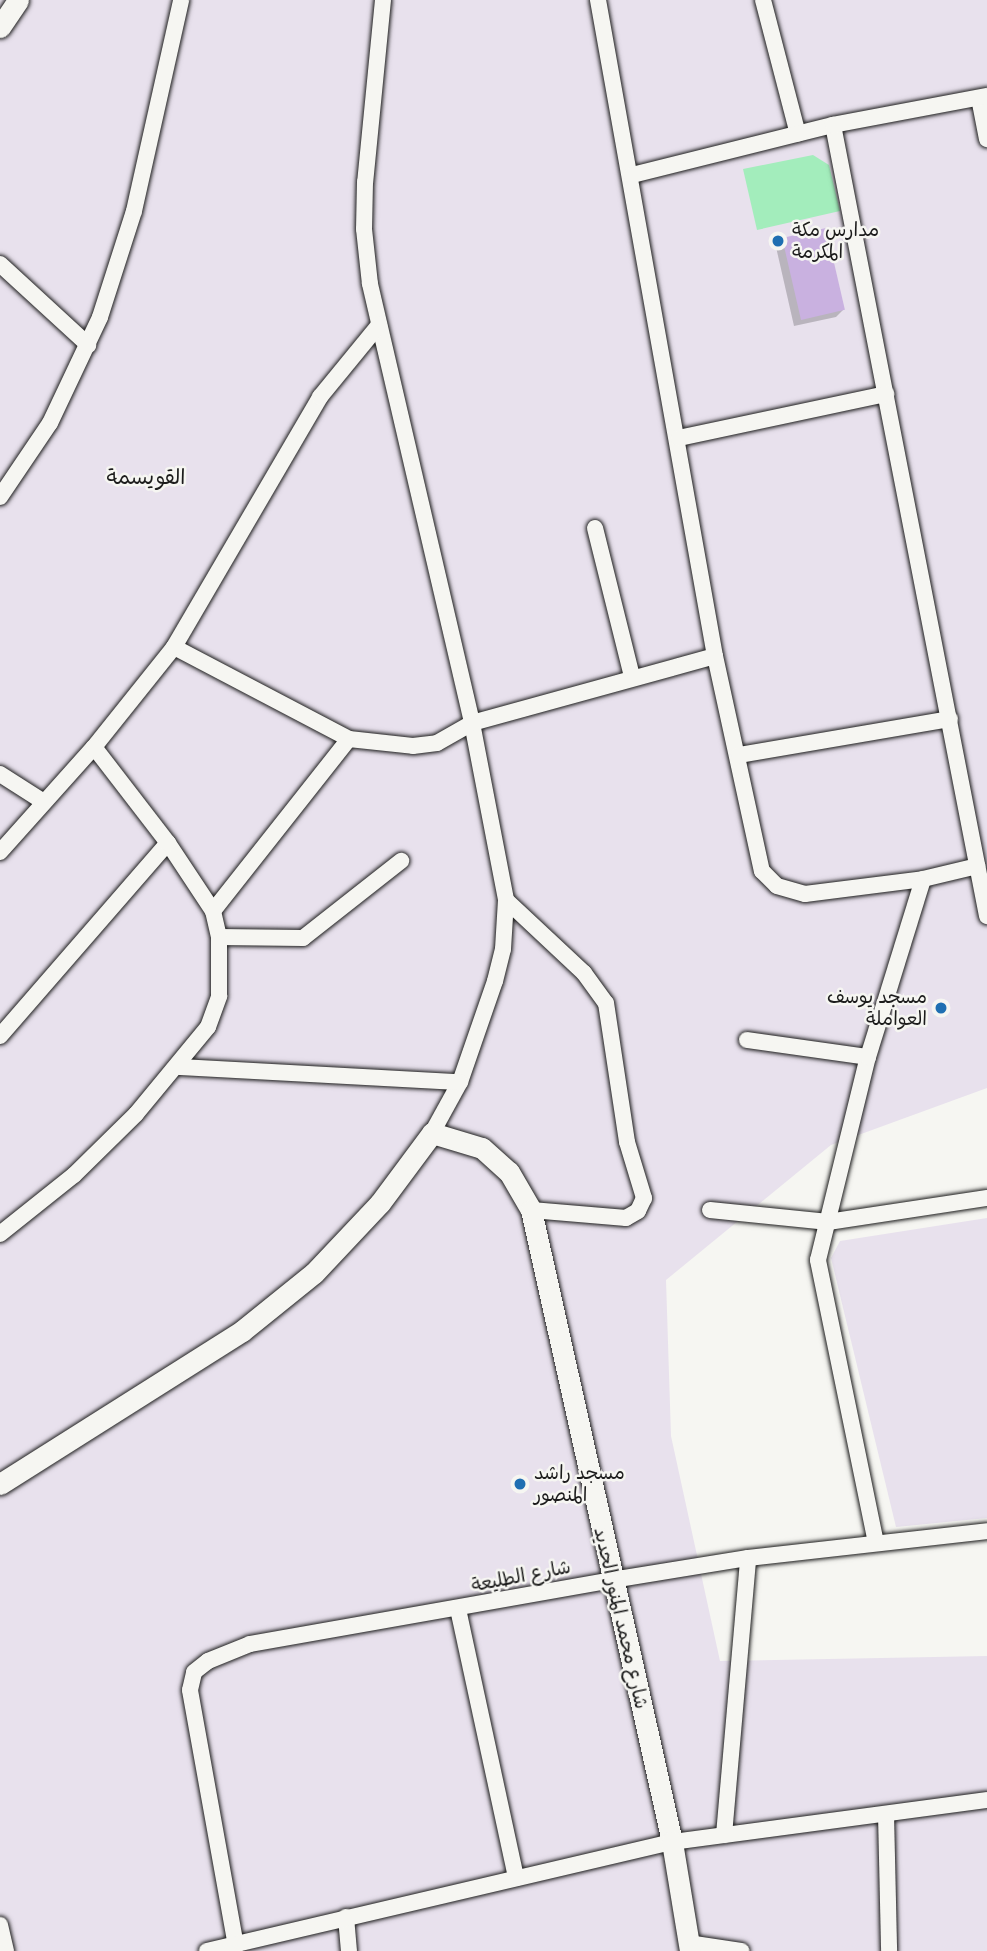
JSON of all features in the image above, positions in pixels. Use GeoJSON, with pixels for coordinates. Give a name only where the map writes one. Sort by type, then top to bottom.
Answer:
{"type":"FeatureCollection","features":[{"type":"Feature","properties":{"kind":"street"},"geometry":{"type":"LineString","coordinates":[[0,13],[3,0]]}},
{"type":"Feature","properties":{"kind":"street"},"geometry":{"type":"LineString","coordinates":[[0,27],[18,0]]}},
{"type":"Feature","properties":{"kind":"street"},"geometry":{"type":"LineString","coordinates":[[0,497],[50,423],[88,345],[134,211],[181,0]]}},
{"type":"Feature","properties":{"kind":"street"},"geometry":{"type":"LineString","coordinates":[[0,1485],[242,1331],[314,1273],[380,1203],[432,1133],[460,1082],[503,949],[506,900],[472,723],[379,325],[364,229],[383,0]]}},
{"type":"Feature","properties":{"kind":"street"},"geometry":{"type":"LineString","coordinates":[[598,0],[679,438],[715,656],[739,755],[762,870],[777,886],[805,894],[923,879],[977,866]]}},
{"type":"Feature","properties":{"kind":"street"},"geometry":{"type":"LineString","coordinates":[[763,0],[798,134]]}},
{"type":"Feature","properties":{"kind":"street"},"geometry":{"type":"LineString","coordinates":[[632,175],[833,125],[983,97],[987,139]]}},
{"type":"Feature","properties":{"kind":"street"},"geometry":{"type":"LineString","coordinates":[[833,125],[987,916]]}},
{"type":"Feature","properties":{"kind":"street"},"geometry":{"type":"LineString","coordinates":[[0,264],[88,345]]}},
{"type":"Feature","properties":{"kind":"street"},"geometry":{"type":"LineString","coordinates":[[0,852],[94,747],[174,647],[320,397],[379,325]]}},
{"type":"Feature","properties":{"kind":"street"},"geometry":{"type":"LineString","coordinates":[[679,438],[886,394]]}},
{"type":"Feature","properties":{"kind":"street"},"geometry":{"type":"LineString","coordinates":[[595,528],[632,676]]}},
{"type":"Feature","properties":{"kind":"street"},"geometry":{"type":"LineString","coordinates":[[174,647],[349,739],[379,745],[425,745],[456,734],[472,723],[632,676],[715,656]]}},
{"type":"Feature","properties":{"kind":"street"},"geometry":{"type":"LineString","coordinates":[[739,755],[950,719]]}},
{"type":"Feature","properties":{"kind":"street"},"geometry":{"type":"LineString","coordinates":[[213,911],[349,739]]}},
{"type":"Feature","properties":{"kind":"street"},"geometry":{"type":"LineString","coordinates":[[0,1234],[74,1175],[179,1067],[208,1027],[219,996],[219,937],[213,911],[168,843],[94,747]]}},
{"type":"Feature","properties":{"kind":"street"},"geometry":{"type":"LineString","coordinates":[[0,774],[44,802]]}},
{"type":"Feature","properties":{"kind":"street"},"geometry":{"type":"LineString","coordinates":[[0,1036],[168,843]]}},
{"type":"Feature","properties":{"kind":"street"},"geometry":{"type":"LineString","coordinates":[[219,937],[303,938],[401,861]]}},
{"type":"Feature","properties":{"kind":"street"},"geometry":{"type":"LineString","coordinates":[[876,1543],[818,1260],[868,1057],[923,879]]}},
{"type":"Feature","properties":{"kind":"street"},"geometry":{"type":"LineString","coordinates":[[506,900],[584,973],[606,1003],[627,1142],[644,1198],[638,1211],[626,1218],[531,1210]]}},
{"type":"Feature","properties":{"kind":"street"},"geometry":{"type":"LineString","coordinates":[[747,1040],[868,1057]]}},
{"type":"Feature","properties":{"kind":"street"},"geometry":{"type":"LineString","coordinates":[[179,1067],[460,1082]]}},
{"type":"Feature","properties":{"kind":"street","name":"شارع محمد المنور الحديد"},"geometry":{"type":"LineString","coordinates":[[432,1133],[482,1148],[509,1172],[531,1210],[672,1842],[689,1947]]}},
{"type":"Feature","properties":{"kind":"street"},"geometry":{"type":"LineString","coordinates":[[710,1210],[828,1222],[987,1198]]}},
{"type":"Feature","properties":{"kind":"street","name":"شارع الطليعة"},"geometry":{"type":"LineString","coordinates":[[236,1946],[190,1690],[194,1672],[208,1661],[250,1644],[612,1580],[748,1558],[987,1531]]}},
{"type":"Feature","properties":{"kind":"street"},"geometry":{"type":"LineString","coordinates":[[724,1835],[748,1558]]}},
{"type":"Feature","properties":{"kind":"street"},"geometry":{"type":"LineString","coordinates":[[458,1608],[516,1878]]}},
{"type":"Feature","properties":{"kind":"street"},"geometry":{"type":"LineString","coordinates":[[207,1951],[672,1842],[987,1800]]}},
{"type":"Feature","properties":{"kind":"street"},"geometry":{"type":"LineString","coordinates":[[886,1814],[889,1951]]}},
{"type":"Feature","properties":{"kind":"street"},"geometry":{"type":"LineString","coordinates":[[346,1917],[349,1951]]}},
{"type":"Feature","properties":{"kind":"street"},"geometry":{"type":"LineString","coordinates":[[0,1925],[6,1951]]}},
{"type":"Feature","properties":{"kind":"street"},"geometry":{"type":"LineString","coordinates":[[689,1947],[741,1951]]}},
{"type":"Feature","properties":{"kind":"shaded area"},"geometry":{"type":"Polygon","coordinates":[[[0,0],[987,0],[987,1088],[831,1145],[666,1280],[671,1436],[720,1661],[987,1656],[987,1951],[0,1951],[0,0]]]}},
{"type":"Feature","properties":{"kind":"shaded area"},"geometry":{"type":"Polygon","coordinates":[[[987,1218],[987,1518],[896,1527],[831,1258],[840,1241],[987,1218]]]}},
{"type":"Feature","properties":{"kind":"green space"},"geometry":{"type":"Polygon","coordinates":[[[813,155],[829,165],[840,211],[757,230],[743,169],[813,155]]]}},
{"type":"Feature","properties":{"kind":"building"},"geometry":{"type":"Polygon","coordinates":[[[826,228],[845,310],[801,320],[782,238],[826,228]]]}},
{"type":"Feature","properties":{"kind":"place","name":"مدارس مكة المكرمة"},"geometry":{"type":"Point","coordinates":[778,241]}},
{"type":"Feature","properties":{"kind":"place","name":"مسجد يوسف العواملة"},"geometry":{"type":"Point","coordinates":[941,1008]}},
{"type":"Feature","properties":{"kind":"place","name":"مسجد راشد المنصور"},"geometry":{"type":"Point","coordinates":[520,1484]}},
{"type":"Feature","properties":{"kind":"district","name":"القويسمة"},"geometry":{"type":"Point","coordinates":[146,477]}}]}
